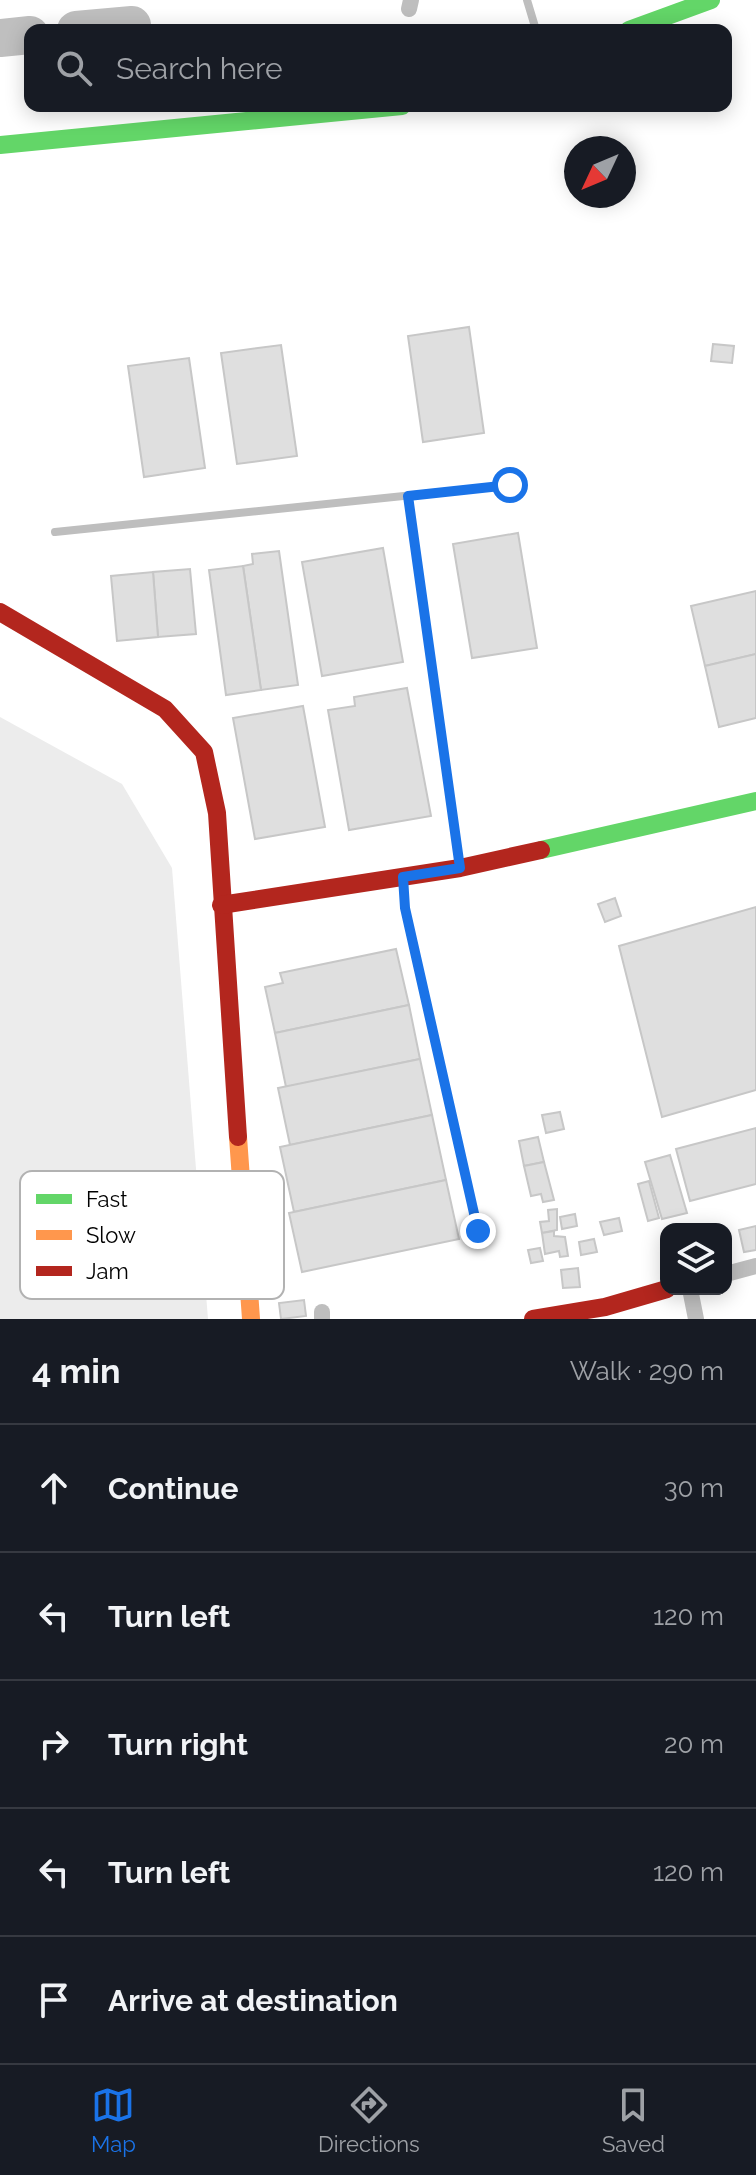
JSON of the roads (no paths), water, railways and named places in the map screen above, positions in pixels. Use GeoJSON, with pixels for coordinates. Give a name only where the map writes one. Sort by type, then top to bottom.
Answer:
{"type":"FeatureCollection","features":[{"type":"Feature","properties":{"kind":"street"},"geometry":{"type":"LineString","coordinates":[[645,24],[711,0]]}},
{"type":"Feature","properties":{"kind":"street"},"geometry":{"type":"LineString","coordinates":[[0,145],[340,112]]}},
{"type":"Feature","properties":{"kind":"street"},"geometry":{"type":"LineString","coordinates":[[0,612],[165,709],[204,752],[217,813],[240,1171]]}},
{"type":"Feature","properties":{"kind":"street"},"geometry":{"type":"LineString","coordinates":[[221,905],[460,868],[756,801]]}},
{"type":"Feature","properties":{"kind":"street"},"geometry":{"type":"LineString","coordinates":[[732,1272],[756,1266]]}},
{"type":"Feature","properties":{"kind":"street"},"geometry":{"type":"LineString","coordinates":[[533,1319],[605,1307],[660,1291]]}},
{"type":"Feature","properties":{"kind":"street"},"geometry":{"type":"LineString","coordinates":[[691,1295],[696,1319]]}},
{"type":"Feature","properties":{"kind":"street"},"geometry":{"type":"LineString","coordinates":[[250,1299],[251,1319]]}},
{"type":"Feature","properties":{"kind":"lane"},"geometry":{"type":"LineString","coordinates":[[527,0],[534,24]]}},
{"type":"Feature","properties":{"kind":"lane"},"geometry":{"type":"LineString","coordinates":[[55,532],[510,485]]}},
{"type":"Feature","properties":{"kind":"lane"},"geometry":{"type":"LineString","coordinates":[[408,496],[460,868]]}},
{"type":"Feature","properties":{"kind":"lane"},"geometry":{"type":"LineString","coordinates":[[403,877],[405,908],[478,1231]]}},
{"type":"Feature","properties":{"kind":"waterway"},"geometry":{"type":"LineString","coordinates":[[0,38],[24,36]]}}]}
